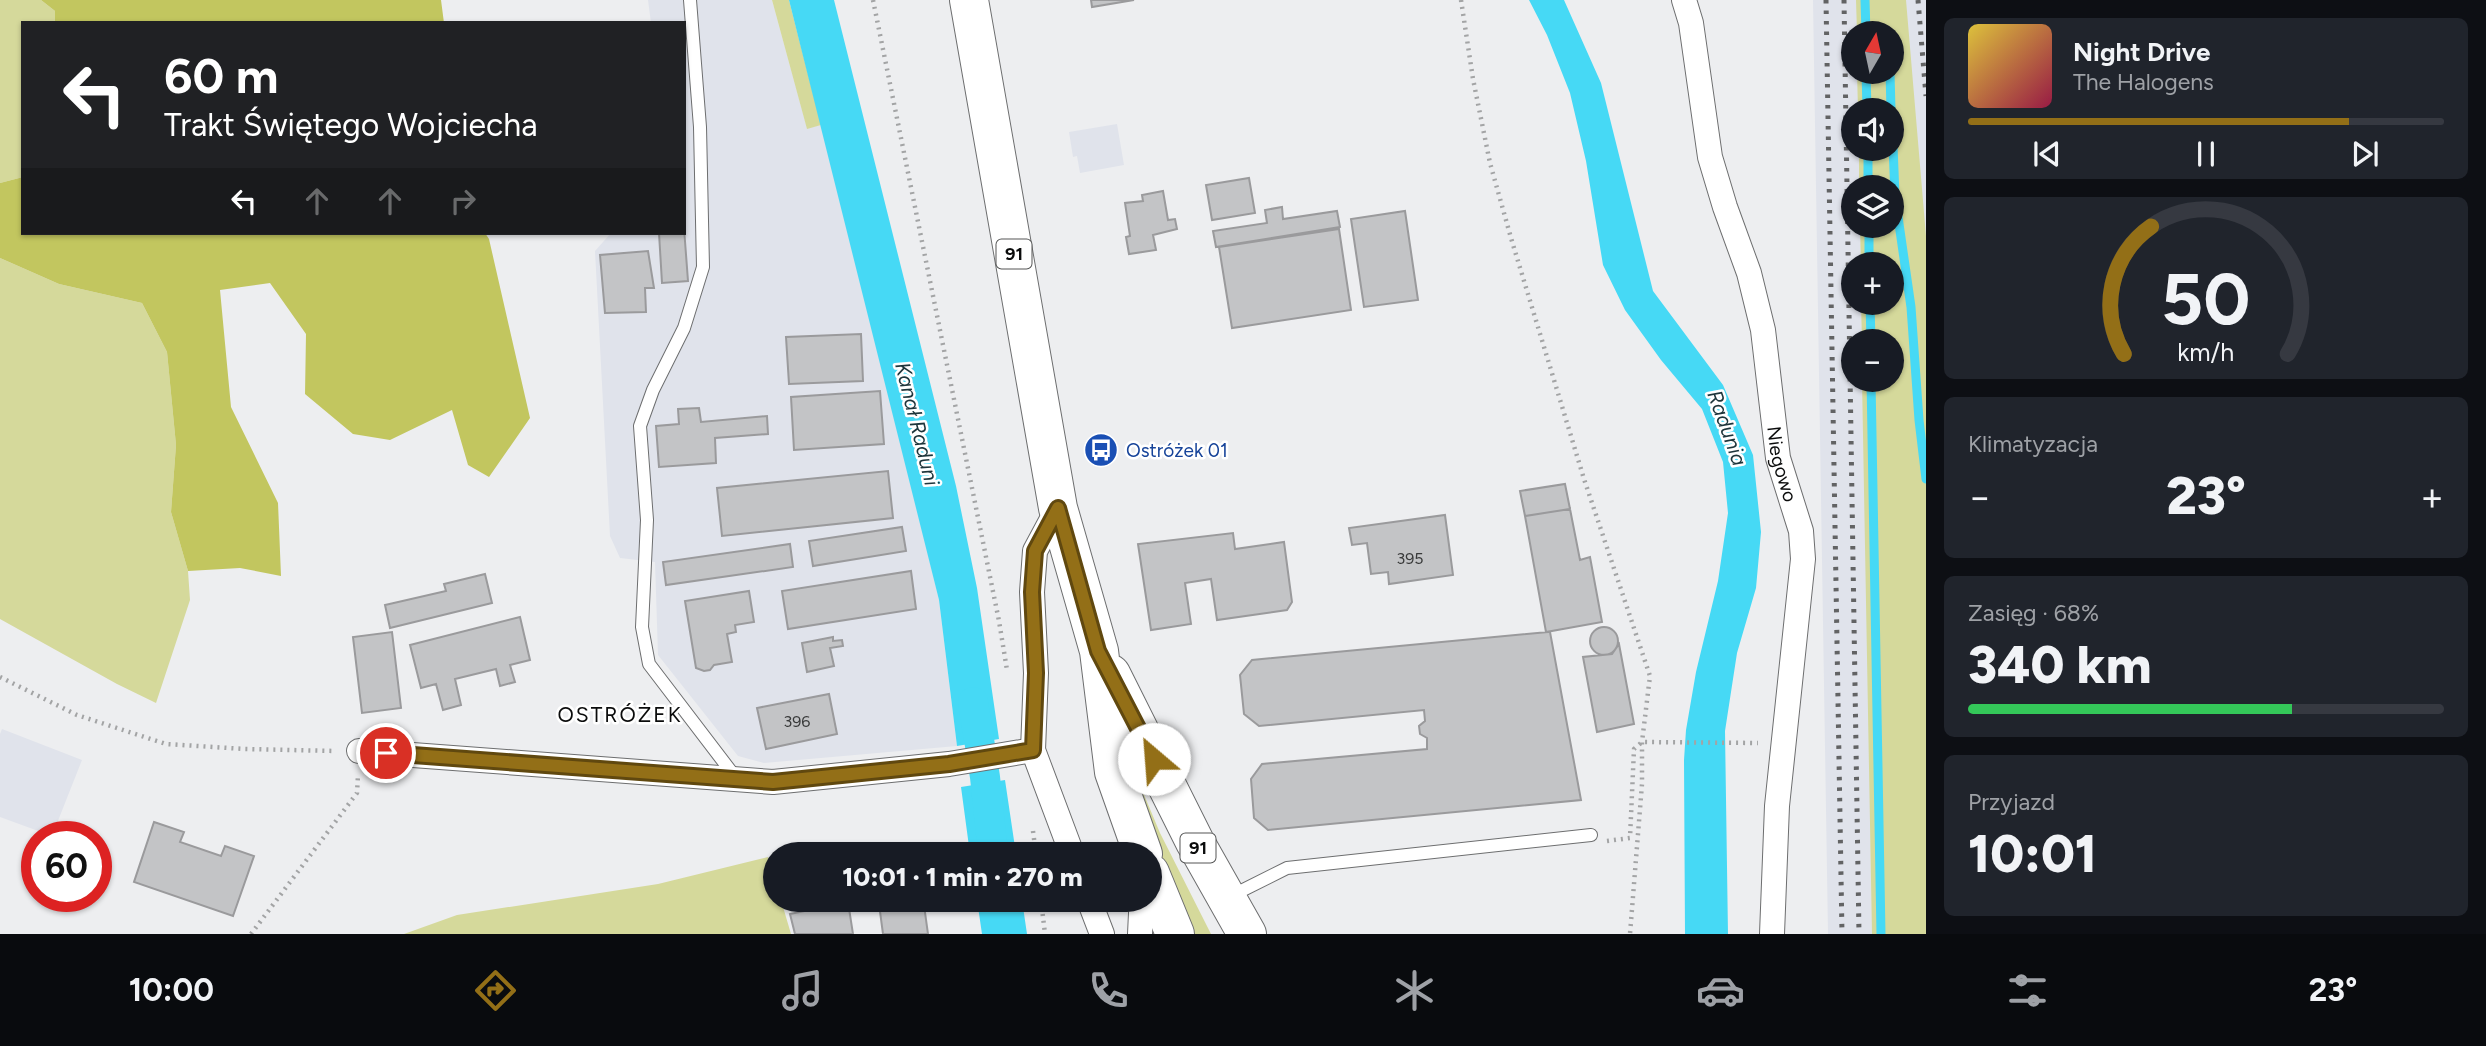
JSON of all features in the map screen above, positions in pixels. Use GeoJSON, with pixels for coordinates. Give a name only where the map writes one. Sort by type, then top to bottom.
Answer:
{"type":"FeatureCollection","features":[{"type":"Feature","properties":{"kind":"main road","name":"91"},"geometry":{"type":"LineString","coordinates":[[969,0],[1058,508],[1098,651],[1114,772],[1136,842]]}},
{"type":"Feature","properties":{"kind":"main road","name":"91"},"geometry":{"type":"LineString","coordinates":[[1098,651],[1195,842],[1247,934]]}},
{"type":"Feature","properties":{"kind":"main road","name":"91"},"geometry":{"type":"LineString","coordinates":[[1162,908],[1175,934]]}},
{"type":"Feature","properties":{"kind":"street","name":"Niegowo"},"geometry":{"type":"LineString","coordinates":[[1684,0],[1691,23],[1710,157],[1752,285],[1763,330],[1778,458],[1801,531],[1803,559],[1777,806],[1772,934]]}},
{"type":"Feature","properties":{"kind":"street"},"geometry":{"type":"LineString","coordinates":[[1058,508],[1035,551],[1032,592],[1036,673],[1021,752],[1066,842]]}},
{"type":"Feature","properties":{"kind":"street"},"geometry":{"type":"LineString","coordinates":[[359,751],[773,782],[949,764],[1021,752]]}},
{"type":"Feature","properties":{"kind":"street"},"geometry":{"type":"LineString","coordinates":[[1094,912],[1102,934]]}},
{"type":"Feature","properties":{"kind":"street"},"geometry":{"type":"LineString","coordinates":[[1140,934],[1141,912]]}},
{"type":"Feature","properties":{"kind":"lane"},"geometry":{"type":"LineString","coordinates":[[690,0],[700,127],[703,267],[684,328],[653,390],[640,426],[647,520],[642,627],[649,664],[736,778]]}},
{"type":"Feature","properties":{"kind":"lane"},"geometry":{"type":"LineString","coordinates":[[1227,898],[1287,868],[1591,835]]}},
{"type":"Feature","properties":{"kind":"path"},"geometry":{"type":"LineString","coordinates":[[873,0],[992,586],[1007,673]]}},
{"type":"Feature","properties":{"kind":"path"},"geometry":{"type":"LineString","coordinates":[[1461,0],[1490,163],[1511,239],[1584,479],[1650,676],[1642,742],[1642,784],[1630,934]]}},
{"type":"Feature","properties":{"kind":"path"},"geometry":{"type":"LineString","coordinates":[[0,677],[77,715],[166,744],[245,749],[359,751],[357,793],[251,934]]}},
{"type":"Feature","properties":{"kind":"path"},"geometry":{"type":"LineString","coordinates":[[1591,835],[1605,841],[1630,838],[1634,749],[1642,742],[1760,743]]}},
{"type":"Feature","properties":{"kind":"path"},"geometry":{"type":"LineString","coordinates":[[1042,912],[1045,934]]}},
{"type":"Feature","properties":{"kind":"shaded area"},"geometry":{"type":"Polygon","coordinates":[[[648,0],[772,0],[807,128],[821,125],[905,458],[939,600],[957,746],[764,763],[738,756],[658,655],[655,562],[620,558],[610,536],[595,251],[609,235],[686,235],[686,21],[651,21],[648,0]]]}},
{"type":"Feature","properties":{"kind":"shaded area"},"geometry":{"type":"Polygon","coordinates":[[[1813,0],[1926,0],[1926,934],[1828,934],[1813,0]]]}},
{"type":"Feature","properties":{"kind":"shaded area"},"geometry":{"type":"Polygon","coordinates":[[[1117,124],[1124,165],[1080,173],[1077,156],[1073,157],[1069,132],[1117,124]]]}},
{"type":"Feature","properties":{"kind":"shaded area"},"geometry":{"type":"Polygon","coordinates":[[[2,729],[82,760],[58,821],[21,821],[21,825],[0,817],[2,729]]]}},
{"type":"Feature","properties":{"kind":"green space"},"geometry":{"type":"Polygon","coordinates":[[[0,0],[41,0],[55,11],[55,21],[21,21],[21,178],[0,183],[0,0]]]}},
{"type":"Feature","properties":{"kind":"green space"},"geometry":{"type":"Polygon","coordinates":[[[41,0],[441,0],[444,21],[55,21],[55,11],[41,0]]]}},
{"type":"Feature","properties":{"kind":"green space"},"geometry":{"type":"Polygon","coordinates":[[[772,0],[789,0],[821,125],[807,129],[772,0]]]}},
{"type":"Feature","properties":{"kind":"green space"},"geometry":{"type":"Polygon","coordinates":[[[1856,0],[1906,0],[1926,236],[1926,934],[1872,934],[1862,392],[1904,392],[1904,329],[1862,329],[1861,315],[1904,315],[1904,252],[1861,252],[1860,238],[1904,238],[1904,175],[1859,175],[1859,161],[1904,161],[1904,98],[1858,98],[1857,84],[1904,84],[1904,21],[1857,21],[1856,0]]]}},
{"type":"Feature","properties":{"kind":"green space"},"geometry":{"type":"Polygon","coordinates":[[[21,178],[21,235],[486,235],[530,418],[489,477],[468,465],[452,410],[390,440],[353,434],[305,394],[306,334],[270,283],[220,290],[231,407],[278,503],[281,576],[240,568],[188,571],[171,512],[176,445],[167,352],[142,303],[59,284],[0,258],[0,183],[21,178]]]}},
{"type":"Feature","properties":{"kind":"green space"},"geometry":{"type":"Polygon","coordinates":[[[0,258],[59,284],[142,303],[167,352],[176,445],[171,512],[188,571],[190,600],[156,703],[0,619],[0,258]]]}},
{"type":"Feature","properties":{"kind":"green space"},"geometry":{"type":"Polygon","coordinates":[[[1117,730],[1160,833],[1211,934],[1191,934],[1162,873],[1162,842],[1151,842],[1117,730]]]}},
{"type":"Feature","properties":{"kind":"green space"},"geometry":{"type":"Polygon","coordinates":[[[763,858],[763,912],[785,912],[791,934],[404,934],[457,915],[658,884],[763,858]]]}},
{"type":"Feature","properties":{"kind":"water"},"geometry":{"type":"Polygon","coordinates":[[[789,0],[834,0],[956,486],[977,588],[999,739],[957,746],[939,600],[789,0]]]}},
{"type":"Feature","properties":{"kind":"water","name":"Radunia"},"geometry":{"type":"Polygon","coordinates":[[[1529,0],[1564,0],[1601,83],[1653,291],[1723,385],[1753,455],[1761,532],[1756,588],[1737,653],[1725,731],[1728,934],[1685,934],[1686,730],[1696,672],[1718,581],[1728,513],[1723,462],[1702,409],[1661,360],[1625,310],[1603,265],[1586,161],[1570,93],[1547,35],[1529,0]]]}},
{"type":"Feature","properties":{"kind":"water"},"geometry":{"type":"Polygon","coordinates":[[[1005,780],[1014,842],[968,842],[961,787],[1005,780]]]}},
{"type":"Feature","properties":{"kind":"water"},"geometry":{"type":"Polygon","coordinates":[[[979,912],[1024,912],[1027,934],[982,934],[979,912]]]}},
{"type":"Feature","properties":{"kind":"building"},"geometry":{"type":"Polygon","coordinates":[[[1091,0],[1134,0],[1092,7],[1091,0]]]}},
{"type":"Feature","properties":{"kind":"building"},"geometry":{"type":"Polygon","coordinates":[[[1249,178],[1255,213],[1212,220],[1206,185],[1249,178]]]}},
{"type":"Feature","properties":{"kind":"building"},"geometry":{"type":"Polygon","coordinates":[[[1163,191],[1168,220],[1175,219],[1177,229],[1153,235],[1156,250],[1129,254],[1126,237],[1130,236],[1125,203],[1143,201],[1142,195],[1163,191]]]}},
{"type":"Feature","properties":{"kind":"building"},"geometry":{"type":"Polygon","coordinates":[[[1282,207],[1283,219],[1337,211],[1340,227],[1216,247],[1213,231],[1267,223],[1265,210],[1282,207]]]}},
{"type":"Feature","properties":{"kind":"building"},"geometry":{"type":"Polygon","coordinates":[[[1405,211],[1418,300],[1364,307],[1351,219],[1405,211]]]}},
{"type":"Feature","properties":{"kind":"building"},"geometry":{"type":"Polygon","coordinates":[[[1339,229],[1351,310],[1232,328],[1219,247],[1339,229]]]}},
{"type":"Feature","properties":{"kind":"building"},"geometry":{"type":"Polygon","coordinates":[[[659,235],[685,235],[688,281],[662,283],[659,235]]]}},
{"type":"Feature","properties":{"kind":"building"},"geometry":{"type":"Polygon","coordinates":[[[648,251],[654,288],[645,288],[646,312],[605,313],[600,255],[648,251]]]}},
{"type":"Feature","properties":{"kind":"building"},"geometry":{"type":"Polygon","coordinates":[[[861,334],[863,381],[789,384],[786,337],[861,334]]]}},
{"type":"Feature","properties":{"kind":"building"},"geometry":{"type":"Polygon","coordinates":[[[880,391],[884,444],[794,450],[791,397],[880,391]]]}},
{"type":"Feature","properties":{"kind":"building"},"geometry":{"type":"Polygon","coordinates":[[[699,408],[701,422],[767,416],[768,434],[715,438],[716,463],[659,467],[656,426],[679,424],[678,409],[699,408]]]}},
{"type":"Feature","properties":{"kind":"building"},"geometry":{"type":"Polygon","coordinates":[[[888,471],[893,518],[722,536],[717,488],[888,471]]]}},
{"type":"Feature","properties":{"kind":"building"},"geometry":{"type":"Polygon","coordinates":[[[1565,484],[1570,509],[1525,516],[1520,491],[1565,484]]]}},
{"type":"Feature","properties":{"kind":"building"},"geometry":{"type":"Polygon","coordinates":[[[1570,509],[1580,560],[1590,557],[1602,622],[1546,632],[1525,516],[1570,509]]]}},
{"type":"Feature","properties":{"kind":"building"},"geometry":{"type":"Polygon","coordinates":[[[1445,515],[1453,575],[1389,584],[1388,572],[1371,574],[1367,543],[1352,545],[1349,528],[1445,515]]]}},
{"type":"Feature","properties":{"kind":"building"},"geometry":{"type":"Polygon","coordinates":[[[902,527],[906,551],[813,566],[809,541],[902,527]]]}},
{"type":"Feature","properties":{"kind":"building"},"geometry":{"type":"Polygon","coordinates":[[[1233,533],[1235,549],[1284,542],[1292,602],[1287,610],[1217,620],[1211,579],[1185,583],[1191,624],[1151,630],[1138,544],[1233,533]]]}},
{"type":"Feature","properties":{"kind":"building"},"geometry":{"type":"Polygon","coordinates":[[[790,544],[793,567],[666,585],[663,562],[790,544]]]}},
{"type":"Feature","properties":{"kind":"building"},"geometry":{"type":"Polygon","coordinates":[[[911,571],[916,609],[788,629],[782,591],[911,571]]]}},
{"type":"Feature","properties":{"kind":"building"},"geometry":{"type":"Polygon","coordinates":[[[485,574],[492,603],[390,628],[385,605],[446,591],[444,584],[485,574]]]}},
{"type":"Feature","properties":{"kind":"building"},"geometry":{"type":"Polygon","coordinates":[[[749,591],[754,622],[735,625],[736,632],[727,634],[732,662],[714,665],[710,670],[704,671],[696,668],[685,601],[749,591]]]}},
{"type":"Feature","properties":{"kind":"building"},"geometry":{"type":"Polygon","coordinates":[[[520,617],[530,660],[510,665],[515,682],[500,686],[496,669],[455,679],[461,705],[443,710],[436,684],[421,688],[410,645],[520,617]]]}},
{"type":"Feature","properties":{"kind":"building"},"geometry":{"type":"Polygon","coordinates":[[[1604,627],[1614,631],[1618,641],[1614,651],[1604,655],[1594,651],[1590,641],[1594,631],[1604,627]]]}},
{"type":"Feature","properties":{"kind":"building"},"geometry":{"type":"Polygon","coordinates":[[[392,632],[401,708],[362,713],[353,637],[392,632]]]}},
{"type":"Feature","properties":{"kind":"building"},"geometry":{"type":"Polygon","coordinates":[[[1550,632],[1581,800],[1268,830],[1254,818],[1251,779],[1262,764],[1427,749],[1427,738],[1420,734],[1419,726],[1425,721],[1424,710],[1259,726],[1244,714],[1240,675],[1252,660],[1550,632]]]}},
{"type":"Feature","properties":{"kind":"building"},"geometry":{"type":"Polygon","coordinates":[[[833,637],[833,641],[842,640],[843,646],[830,648],[834,666],[807,672],[802,643],[833,637]]]}},
{"type":"Feature","properties":{"kind":"building"},"geometry":{"type":"Polygon","coordinates":[[[1619,644],[1634,724],[1597,732],[1583,657],[1612,654],[1619,644]]]}},
{"type":"Feature","properties":{"kind":"building"},"geometry":{"type":"Polygon","coordinates":[[[829,694],[837,734],[766,749],[757,708],[829,694]]]}},
{"type":"Feature","properties":{"kind":"building"},"geometry":{"type":"Polygon","coordinates":[[[154,822],[184,832],[180,842],[221,856],[225,846],[254,856],[233,916],[134,882],[154,822]]]}},
{"type":"Feature","properties":{"kind":"building"},"geometry":{"type":"Polygon","coordinates":[[[850,912],[853,934],[795,934],[790,914],[850,912]]]}},
{"type":"Feature","properties":{"kind":"building"},"geometry":{"type":"Polygon","coordinates":[[[880,912],[925,912],[928,934],[883,934],[880,912]]]}},
{"type":"Feature","properties":{"kind":"waterway"},"geometry":{"type":"LineString","coordinates":[[1865,0],[1866,21]]}},
{"type":"Feature","properties":{"kind":"waterway"},"geometry":{"type":"LineString","coordinates":[[1866,84],[1867,98]]}},
{"type":"Feature","properties":{"kind":"waterway"},"geometry":{"type":"LineString","coordinates":[[1890,84],[1891,98]]}},
{"type":"Feature","properties":{"kind":"waterway"},"geometry":{"type":"LineString","coordinates":[[1868,161],[1868,175]]}},
{"type":"Feature","properties":{"kind":"waterway"},"geometry":{"type":"LineString","coordinates":[[1894,161],[1895,196],[1911,307],[1926,479]]}},
{"type":"Feature","properties":{"kind":"waterway"},"geometry":{"type":"LineString","coordinates":[[1869,238],[1869,252]]}},
{"type":"Feature","properties":{"kind":"waterway"},"geometry":{"type":"LineString","coordinates":[[1870,315],[1871,329]]}},
{"type":"Feature","properties":{"kind":"waterway"},"geometry":{"type":"LineString","coordinates":[[1871,392],[1881,934]]}},
{"type":"Feature","properties":{"kind":"waterway","name":"Kanał Raduni"},"geometry":{"type":"LineString","coordinates":[[973,702],[992,842]]}},
{"type":"Feature","properties":{"kind":"railway"},"geometry":{"type":"LineString","coordinates":[[1826,0],[1842,934]]}},
{"type":"Feature","properties":{"kind":"railway"},"geometry":{"type":"LineString","coordinates":[[1844,0],[1859,934]]}},
{"type":"Feature","properties":{"kind":"railway"},"geometry":{"type":"LineString","coordinates":[[1918,0],[1926,96]]}},
{"type":"Feature","properties":{"kind":"place","name":"Ostróżek 01"},"geometry":{"type":"Point","coordinates":[1101,450]}},
{"type":"Feature","properties":{"kind":"district","name":"OSTRÓŻEK"},"geometry":{"type":"Point","coordinates":[620,715]}},
{"type":"Feature","properties":{"kind":"route"},"geometry":{"type":"LineString","coordinates":[[386,753],[773,782],[949,764],[1033,750],[1036,673],[1032,592],[1035,551],[1058,508],[1098,651],[1154,759]]}}]}
